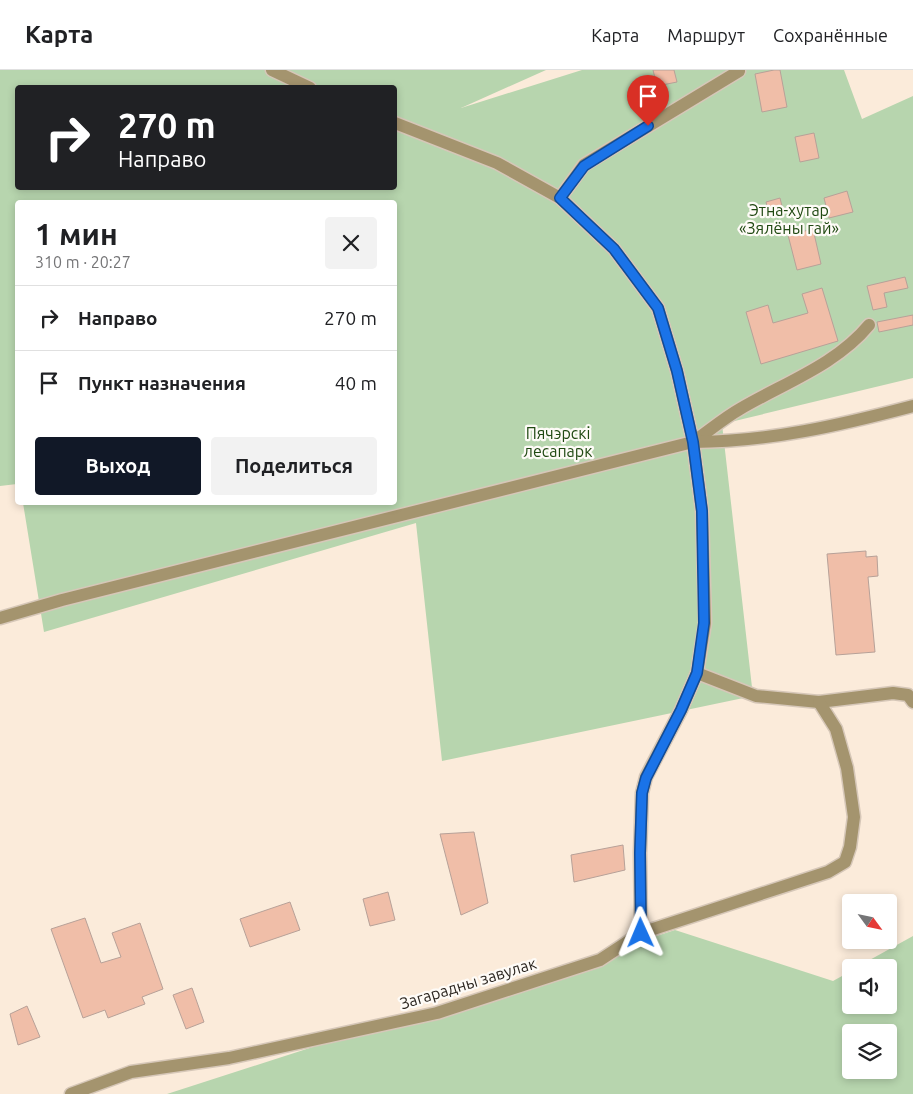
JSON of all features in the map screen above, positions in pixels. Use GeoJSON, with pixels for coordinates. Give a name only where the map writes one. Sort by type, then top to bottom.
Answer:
{"type":"FeatureCollection","features":[{"type":"Feature","properties":{"kind":"street"},"geometry":{"type":"LineString","coordinates":[[272,70],[304,85]]}},
{"type":"Feature","properties":{"kind":"street"},"geometry":{"type":"LineString","coordinates":[[560,198],[584,166],[739,71]]}},
{"type":"Feature","properties":{"kind":"street"},"geometry":{"type":"LineString","coordinates":[[397,124],[497,163],[560,198],[614,249],[658,308],[677,371],[693,442],[702,511],[704,623],[697,673],[681,710],[646,778],[642,793],[640,853],[641,933]]}},
{"type":"Feature","properties":{"kind":"street"},"geometry":{"type":"LineString","coordinates":[[693,442],[739,409],[824,363],[858,339],[869,325]]}},
{"type":"Feature","properties":{"kind":"street"},"geometry":{"type":"LineString","coordinates":[[0,618],[693,442],[718,442],[775,436],[847,423],[913,406]]}},
{"type":"Feature","properties":{"kind":"street"},"geometry":{"type":"LineString","coordinates":[[697,673],[756,696],[819,702],[893,693],[908,695],[913,702]]}},
{"type":"Feature","properties":{"kind":"street","name":"Загарадны завулак"},"geometry":{"type":"LineString","coordinates":[[71,1094],[131,1072],[229,1058],[437,1013],[600,960],[641,933],[828,872],[845,862],[850,847],[854,817],[847,768],[836,729],[819,702]]}},
{"type":"Feature","properties":{"kind":"green space","name":"Пячэрскі лесапарк"},"geometry":{"type":"Polygon","coordinates":[[[0,70],[546,70],[461,108],[582,70],[844,70],[862,119],[913,96],[913,378],[722,424],[753,696],[442,761],[416,523],[44,632],[23,505],[397,505],[397,200],[15,200],[15,484],[0,486],[0,70]]]}},
{"type":"Feature","properties":{"kind":"green space"},"geometry":{"type":"Polygon","coordinates":[[[675,930],[833,981],[842,976],[842,1014],[897,1014],[897,959],[871,959],[890,949],[898,949],[898,944],[913,936],[913,1094],[167,1094],[675,930]]]}},
{"type":"Feature","properties":{"kind":"building"},"geometry":{"type":"Polygon","coordinates":[[[653,70],[674,70],[677,82],[657,86],[653,70]]]}},
{"type":"Feature","properties":{"kind":"building"},"geometry":{"type":"Polygon","coordinates":[[[780,70],[787,107],[762,112],[755,74],[780,70]]]}},
{"type":"Feature","properties":{"kind":"building"},"geometry":{"type":"Polygon","coordinates":[[[814,133],[819,158],[800,162],[795,137],[814,133]]]}},
{"type":"Feature","properties":{"kind":"building"},"geometry":{"type":"Polygon","coordinates":[[[847,191],[853,212],[829,218],[824,198],[847,191]]]}},
{"type":"Feature","properties":{"kind":"building"},"geometry":{"type":"Polygon","coordinates":[[[780,198],[783,210],[769,214],[766,202],[780,198]]]}},
{"type":"Feature","properties":{"kind":"building"},"geometry":{"type":"Polygon","coordinates":[[[813,229],[821,264],[797,270],[788,235],[813,229]]]}},
{"type":"Feature","properties":{"kind":"building"},"geometry":{"type":"Polygon","coordinates":[[[905,277],[908,288],[884,293],[887,307],[873,310],[867,286],[905,277]]]}},
{"type":"Feature","properties":{"kind":"building"},"geometry":{"type":"Polygon","coordinates":[[[822,288],[838,341],[761,364],[746,312],[768,305],[773,323],[808,313],[802,294],[822,288]]]}},
{"type":"Feature","properties":{"kind":"building"},"geometry":{"type":"Polygon","coordinates":[[[913,315],[913,325],[879,332],[877,322],[913,315]]]}},
{"type":"Feature","properties":{"kind":"building"},"geometry":{"type":"Polygon","coordinates":[[[866,551],[866,557],[877,556],[878,576],[868,577],[875,652],[836,655],[827,554],[866,551]]]}},
{"type":"Feature","properties":{"kind":"building"},"geometry":{"type":"Polygon","coordinates":[[[474,832],[488,903],[461,915],[440,834],[474,832]]]}},
{"type":"Feature","properties":{"kind":"building"},"geometry":{"type":"Polygon","coordinates":[[[623,845],[625,870],[574,882],[571,855],[623,845]]]}},
{"type":"Feature","properties":{"kind":"building"},"geometry":{"type":"Polygon","coordinates":[[[388,892],[395,920],[370,926],[363,899],[388,892]]]}},
{"type":"Feature","properties":{"kind":"building"},"geometry":{"type":"Polygon","coordinates":[[[290,902],[300,930],[250,947],[240,919],[290,902]]]}},
{"type":"Feature","properties":{"kind":"building"},"geometry":{"type":"Polygon","coordinates":[[[85,918],[101,963],[121,957],[112,933],[140,923],[163,989],[142,997],[145,1004],[108,1018],[105,1010],[83,1018],[51,929],[85,918]]]}},
{"type":"Feature","properties":{"kind":"building"},"geometry":{"type":"Polygon","coordinates":[[[192,988],[204,1022],[186,1029],[173,995],[192,988]]]}},
{"type":"Feature","properties":{"kind":"building"},"geometry":{"type":"Polygon","coordinates":[[[27,1006],[40,1037],[18,1045],[10,1014],[27,1006]]]}},
{"type":"Feature","properties":{"kind":"route"},"geometry":{"type":"LineString","coordinates":[[641,933],[640,853],[642,793],[646,778],[681,710],[697,673],[704,623],[702,511],[693,442],[677,371],[658,308],[614,249],[560,198],[584,166],[648,126]]}},
{"type":"Feature","properties":{"kind":"park label","name":"Этна-хутар «Зялёны гай»"},"geometry":{"type":"Point","coordinates":[789,219]}}]}
